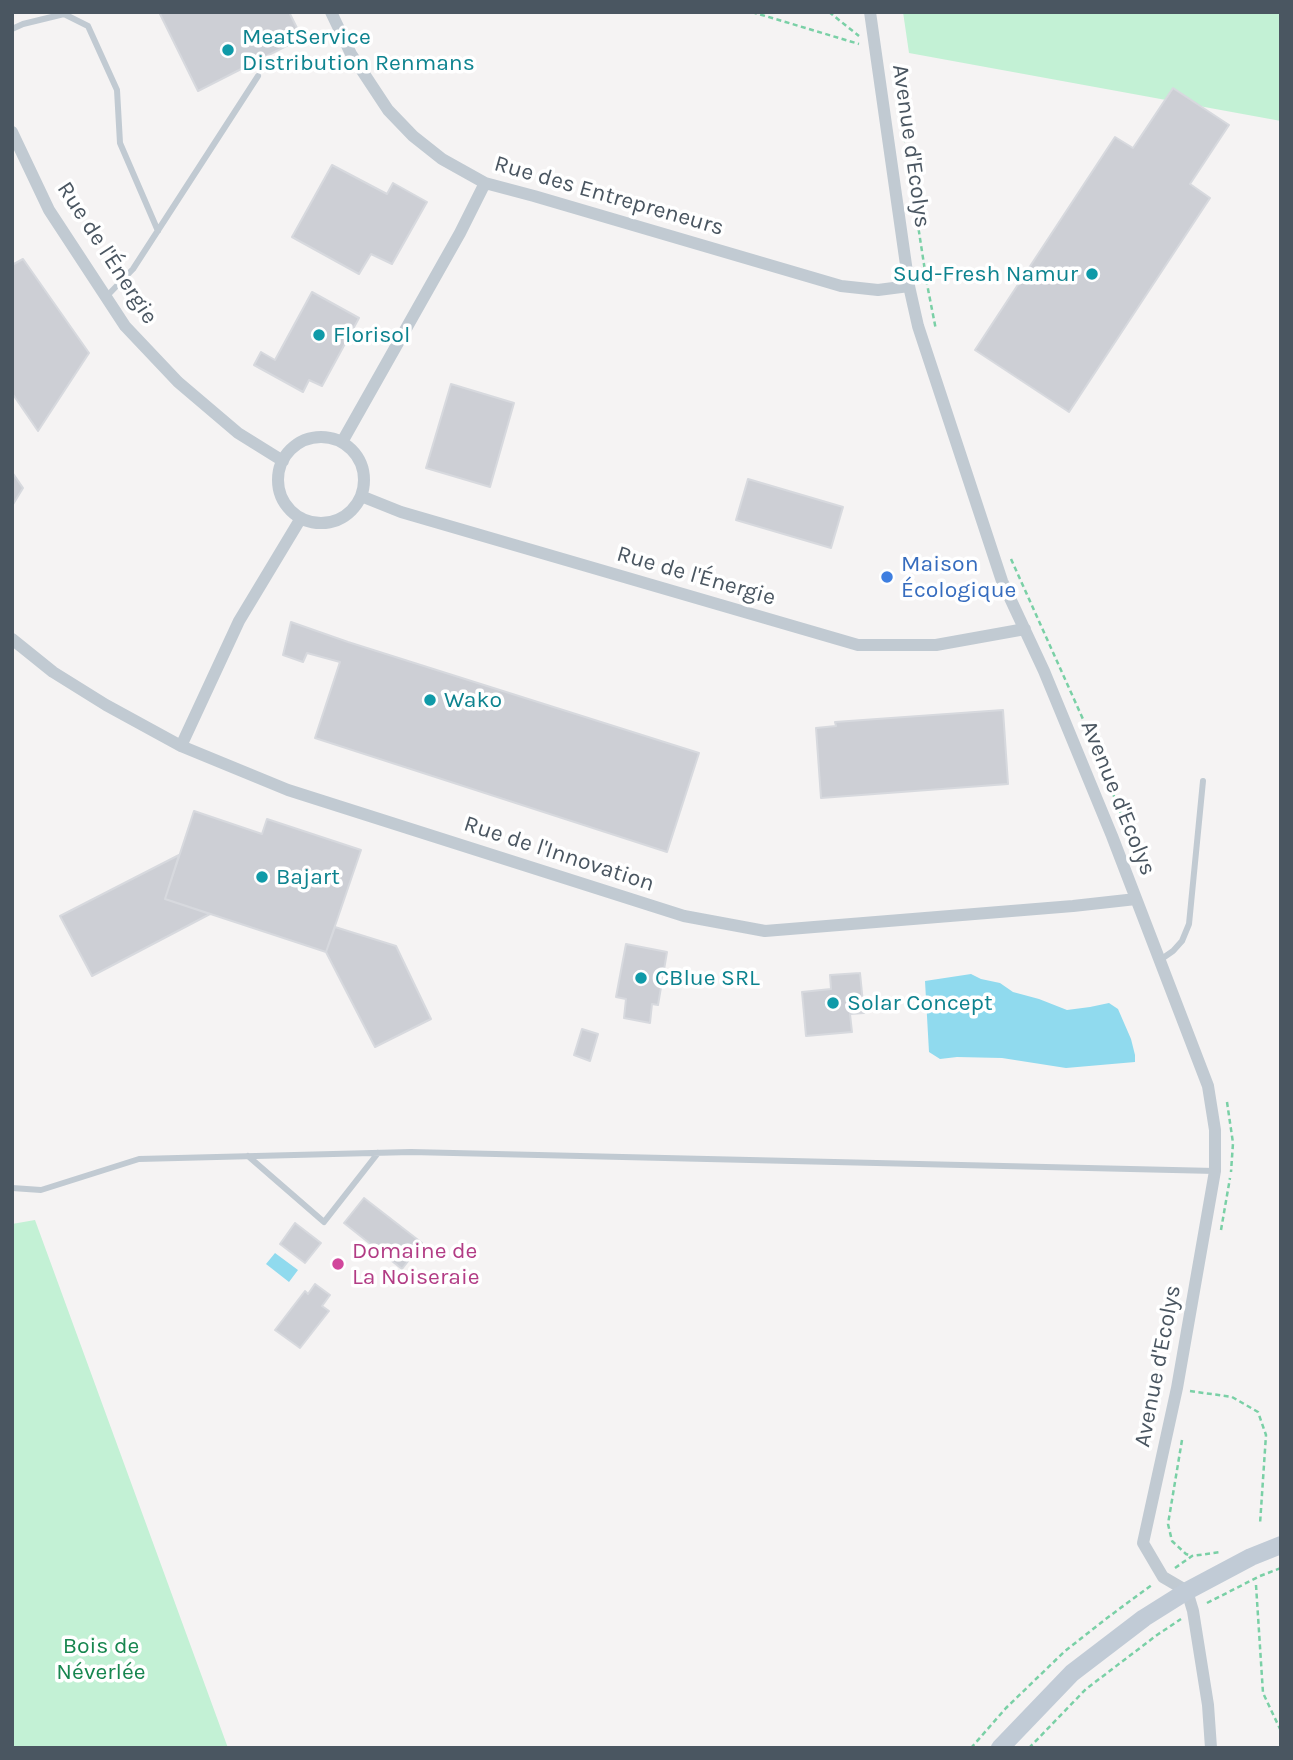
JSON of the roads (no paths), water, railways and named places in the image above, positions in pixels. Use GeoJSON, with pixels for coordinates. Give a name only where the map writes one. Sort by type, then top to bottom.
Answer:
{"type":"FeatureCollection","features":[{"type":"Feature","properties":{"kind":"main road"},"geometry":{"type":"LineString","coordinates":[[1000,1748],[1072,1673],[1144,1618],[1186,1591],[1251,1557],[1281,1545]]}},
{"type":"Feature","properties":{"kind":"street","name":"Rue des Entrepreneurs"},"geometry":{"type":"LineString","coordinates":[[331,12],[351,54],[388,110],[442,159],[485,183],[841,285],[878,290],[909,286]]}},
{"type":"Feature","properties":{"kind":"street","name":"Avenue d'Ecolys"},"geometry":{"type":"LineString","coordinates":[[870,12],[909,286],[918,326],[1002,581],[1025,629],[1112,836],[1208,1086],[1216,1129],[1215,1171],[1177,1388],[1143,1543],[1163,1577],[1186,1591]]}},
{"type":"Feature","properties":{"kind":"street","name":"Rue de l'Énergie"},"geometry":{"type":"LineString","coordinates":[[12,132],[49,209],[125,326],[178,382],[238,433],[283,461]]}},
{"type":"Feature","properties":{"kind":"street"},"geometry":{"type":"LineString","coordinates":[[342,442],[460,233],[485,183]]}},
{"type":"Feature","properties":{"kind":"street"},"geometry":{"type":"LineString","coordinates":[[328,437],[342,442],[354,452],[362,466],[364,483],[361,496],[349,512],[334,521],[317,523],[301,518],[287,506],[279,489],[278,480],[283,461],[293,447],[306,440],[328,437]]}},
{"type":"Feature","properties":{"kind":"street","name":"Rue de l'Énergie"},"geometry":{"type":"LineString","coordinates":[[361,496],[401,512],[858,645],[936,645],[1025,629]]}},
{"type":"Feature","properties":{"kind":"street"},"geometry":{"type":"LineString","coordinates":[[181,746],[239,621],[301,518]]}},
{"type":"Feature","properties":{"kind":"street","name":"Rue de l'Innovation"},"geometry":{"type":"LineString","coordinates":[[12,639],[53,672],[181,746],[288,790],[684,916],[765,931],[1136,899]]}},
{"type":"Feature","properties":{"kind":"street"},"geometry":{"type":"LineString","coordinates":[[1186,1591],[1193,1611],[1208,1705],[1211,1748]]}},
{"type":"Feature","properties":{"kind":"lane"},"geometry":{"type":"LineString","coordinates":[[12,29],[64,14],[88,26],[117,90],[120,143],[158,231]]}},
{"type":"Feature","properties":{"kind":"lane"},"geometry":{"type":"LineString","coordinates":[[106,297],[133,269],[258,76]]}},
{"type":"Feature","properties":{"kind":"lane"},"geometry":{"type":"LineString","coordinates":[[1160,960],[1182,941],[1189,924],[1203,781]]}},
{"type":"Feature","properties":{"kind":"lane"},"geometry":{"type":"LineString","coordinates":[[12,1188],[41,1190],[139,1159],[411,1152],[1215,1171]]}},
{"type":"Feature","properties":{"kind":"lane"},"geometry":{"type":"LineString","coordinates":[[248,1156],[324,1222],[378,1153]]}},
{"type":"Feature","properties":{"kind":"water"},"geometry":{"type":"Polygon","coordinates":[[[971,974],[1000,983],[1013,992],[1067,1010],[1109,1003],[1118,1009],[1131,1039],[1135,1062],[1066,1068],[1002,1058],[940,1059],[929,1052],[925,981],[971,974]]]}},
{"type":"Feature","properties":{"kind":"water"},"geometry":{"type":"Polygon","coordinates":[[[275,1253],[298,1270],[289,1282],[266,1264],[275,1253]]]}},
{"type":"Feature","properties":{"kind":"place","name":"MeatService Distribution Renmans"},"geometry":{"type":"Point","coordinates":[228,50]}},
{"type":"Feature","properties":{"kind":"place","name":"Sud-Fresh Namur"},"geometry":{"type":"Point","coordinates":[1092,274]}},
{"type":"Feature","properties":{"kind":"place","name":"Florisol"},"geometry":{"type":"Point","coordinates":[319,335]}},
{"type":"Feature","properties":{"kind":"place","name":"Maison Écologique"},"geometry":{"type":"Point","coordinates":[887,577]}},
{"type":"Feature","properties":{"kind":"place","name":"Wako"},"geometry":{"type":"Point","coordinates":[430,700]}},
{"type":"Feature","properties":{"kind":"place","name":"Bajart"},"geometry":{"type":"Point","coordinates":[262,877]}},
{"type":"Feature","properties":{"kind":"place","name":"CBlue SRL"},"geometry":{"type":"Point","coordinates":[641,978]}},
{"type":"Feature","properties":{"kind":"place","name":"Solar Concept"},"geometry":{"type":"Point","coordinates":[833,1003]}},
{"type":"Feature","properties":{"kind":"place","name":"Domaine de La Noiseraie"},"geometry":{"type":"Point","coordinates":[338,1264]}},
{"type":"Feature","properties":{"kind":"park label","name":"Bois de Néverlée"},"geometry":{"type":"Point","coordinates":[101,1659]}}]}
